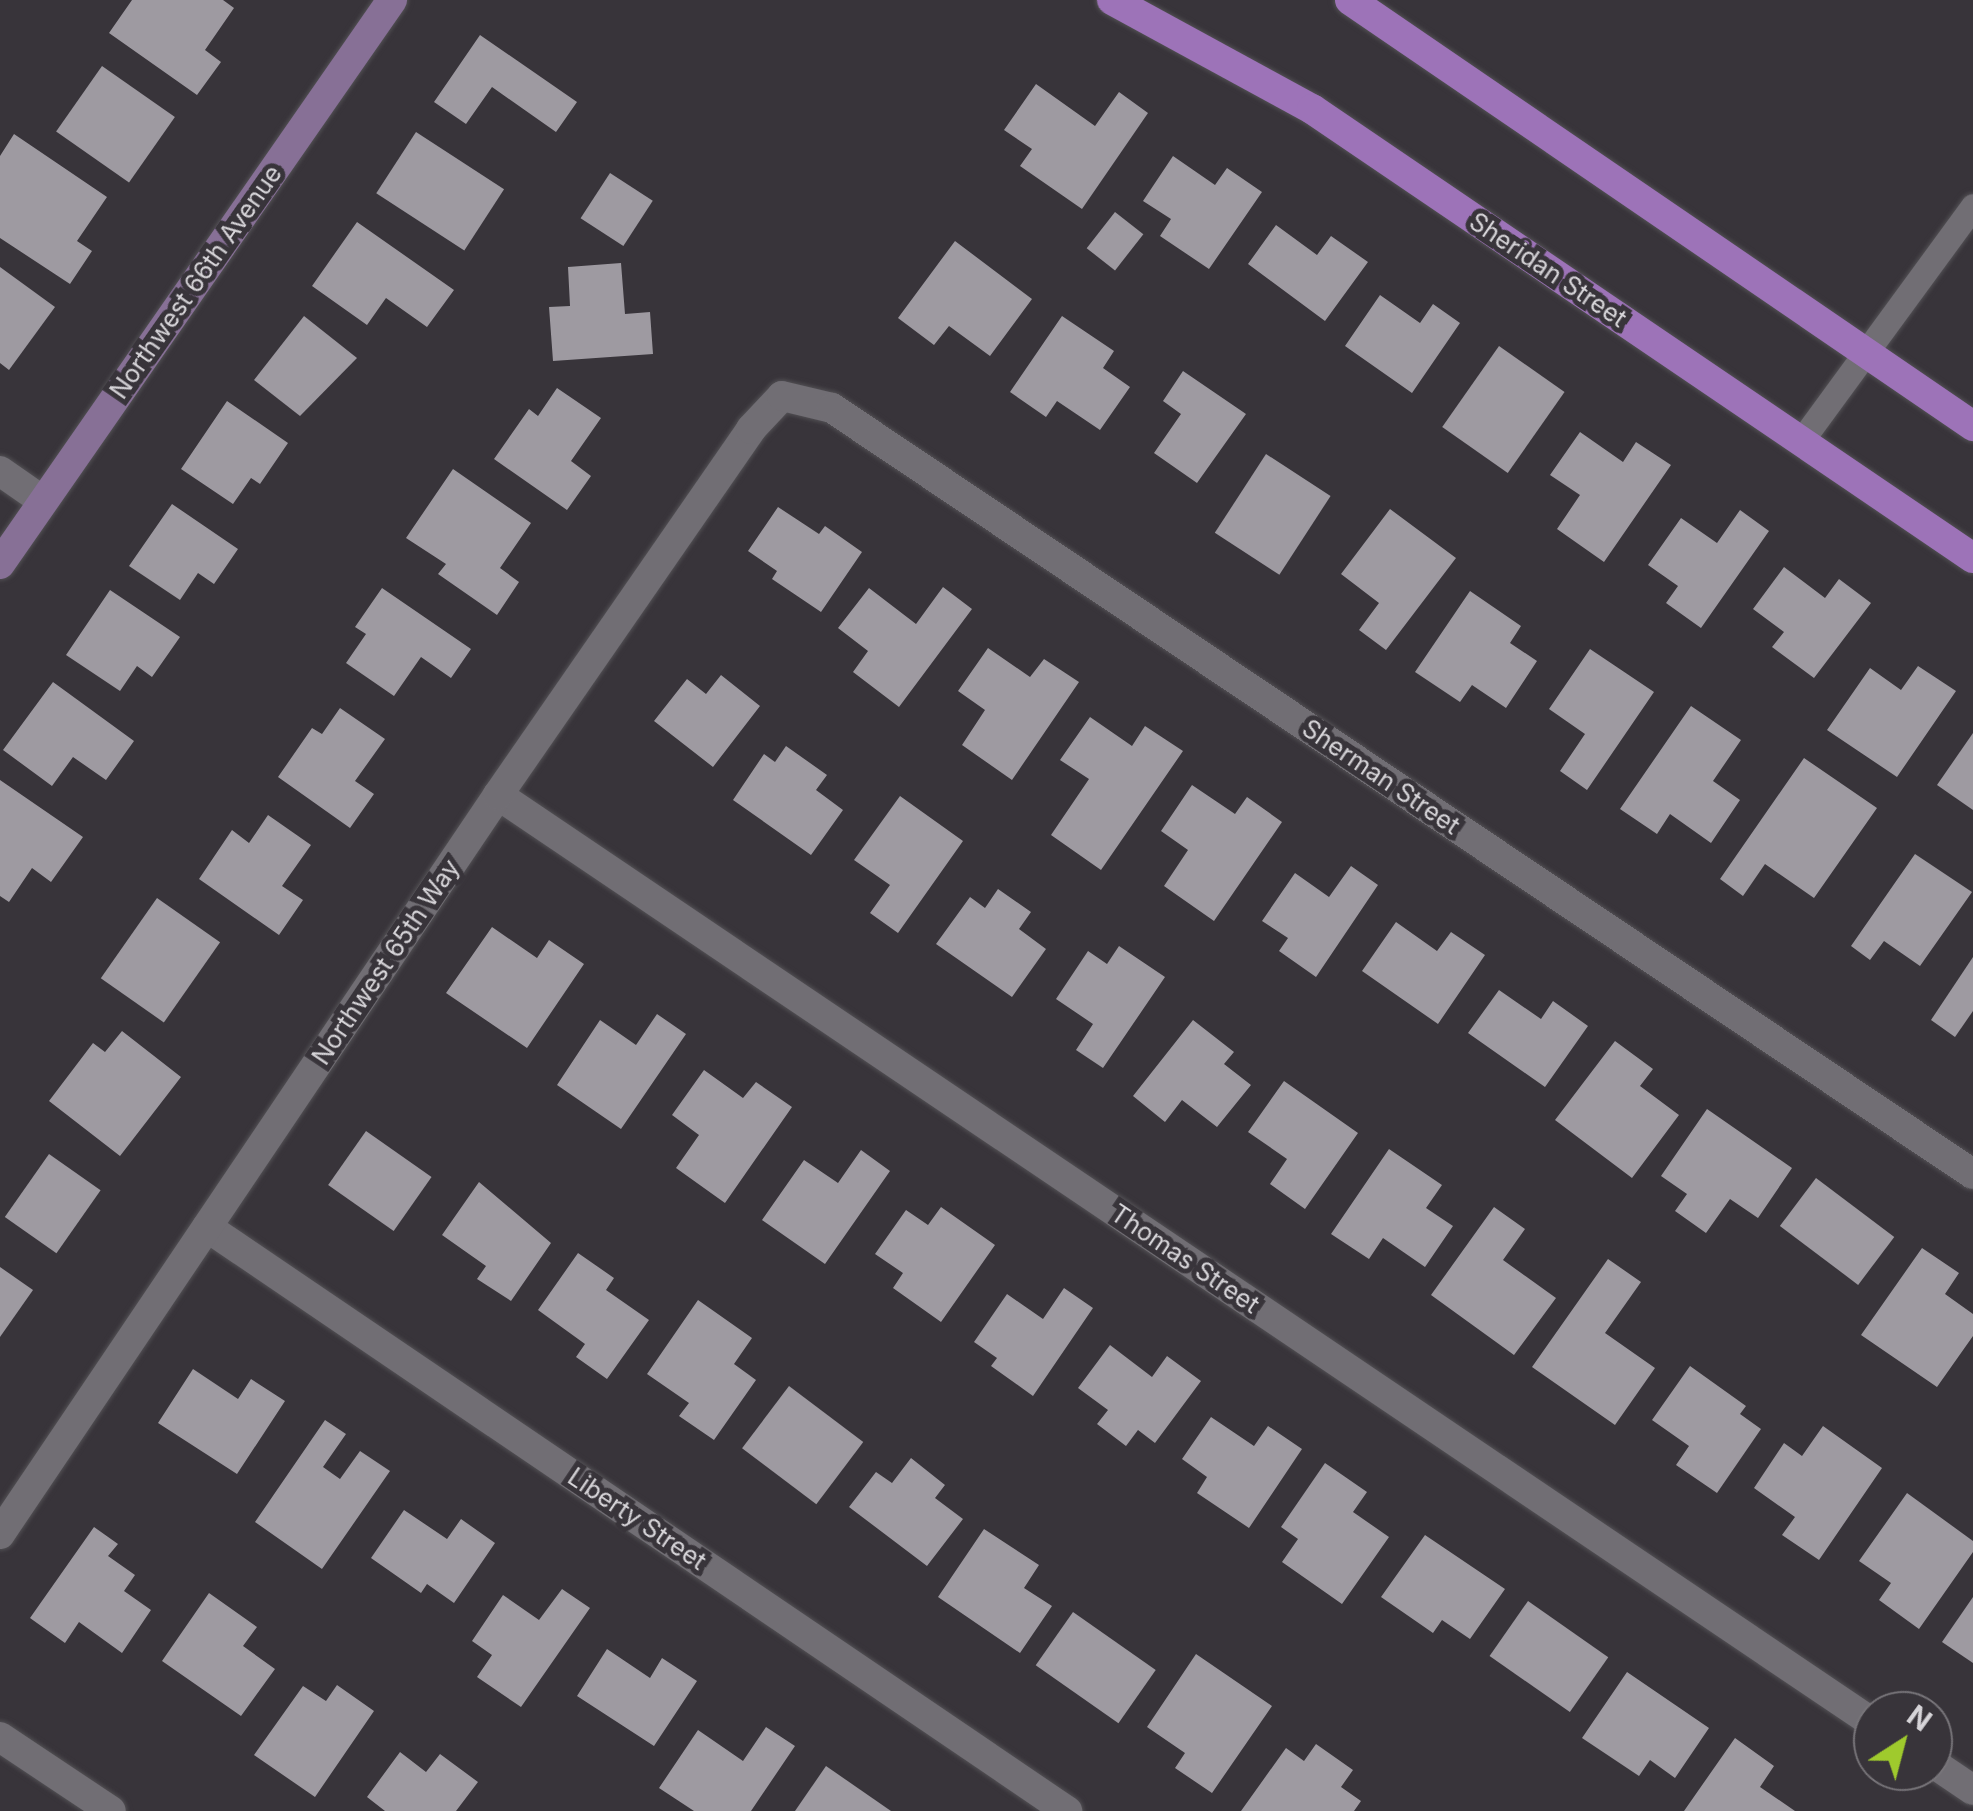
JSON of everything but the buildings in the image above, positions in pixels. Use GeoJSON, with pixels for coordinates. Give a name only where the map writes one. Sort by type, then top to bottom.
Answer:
{"type":"FeatureCollection","features":[{"type":"Feature","properties":{"kind":"main road","name":"Sheridan Street"},"geometry":{"type":"LineString","coordinates":[[1112,0],[1312,110],[1973,558]]}},
{"type":"Feature","properties":{"kind":"main road"},"geometry":{"type":"LineString","coordinates":[[1350,0],[1973,426]]}},
{"type":"Feature","properties":{"kind":"street","name":"Northwest 66th Avenue"},"geometry":{"type":"LineString","coordinates":[[0,564],[392,0]]}},
{"type":"Feature","properties":{"kind":"street","name":"Northwest 65th Way"},"geometry":{"type":"LineString","coordinates":[[0,1534],[498,796],[751,429],[782,396]]}},
{"type":"Feature","properties":{"kind":"street","name":"Sherman Street"},"geometry":{"type":"LineString","coordinates":[[782,396],[832,408],[1973,1174]]}},
{"type":"Feature","properties":{"kind":"street"},"geometry":{"type":"LineString","coordinates":[[0,471],[43,501]]}},
{"type":"Feature","properties":{"kind":"street","name":"Thomas Street"},"geometry":{"type":"LineString","coordinates":[[498,796],[1853,1710]]}},
{"type":"Feature","properties":{"kind":"street","name":"Liberty Street"},"geometry":{"type":"LineString","coordinates":[[207,1227],[1067,1811]]}},
{"type":"Feature","properties":{"kind":"street"},"geometry":{"type":"LineString","coordinates":[[0,1737],[111,1811]]}},
{"type":"Feature","properties":{"kind":"lane"},"geometry":{"type":"LineString","coordinates":[[1800,442],[1973,206]]}}]}
